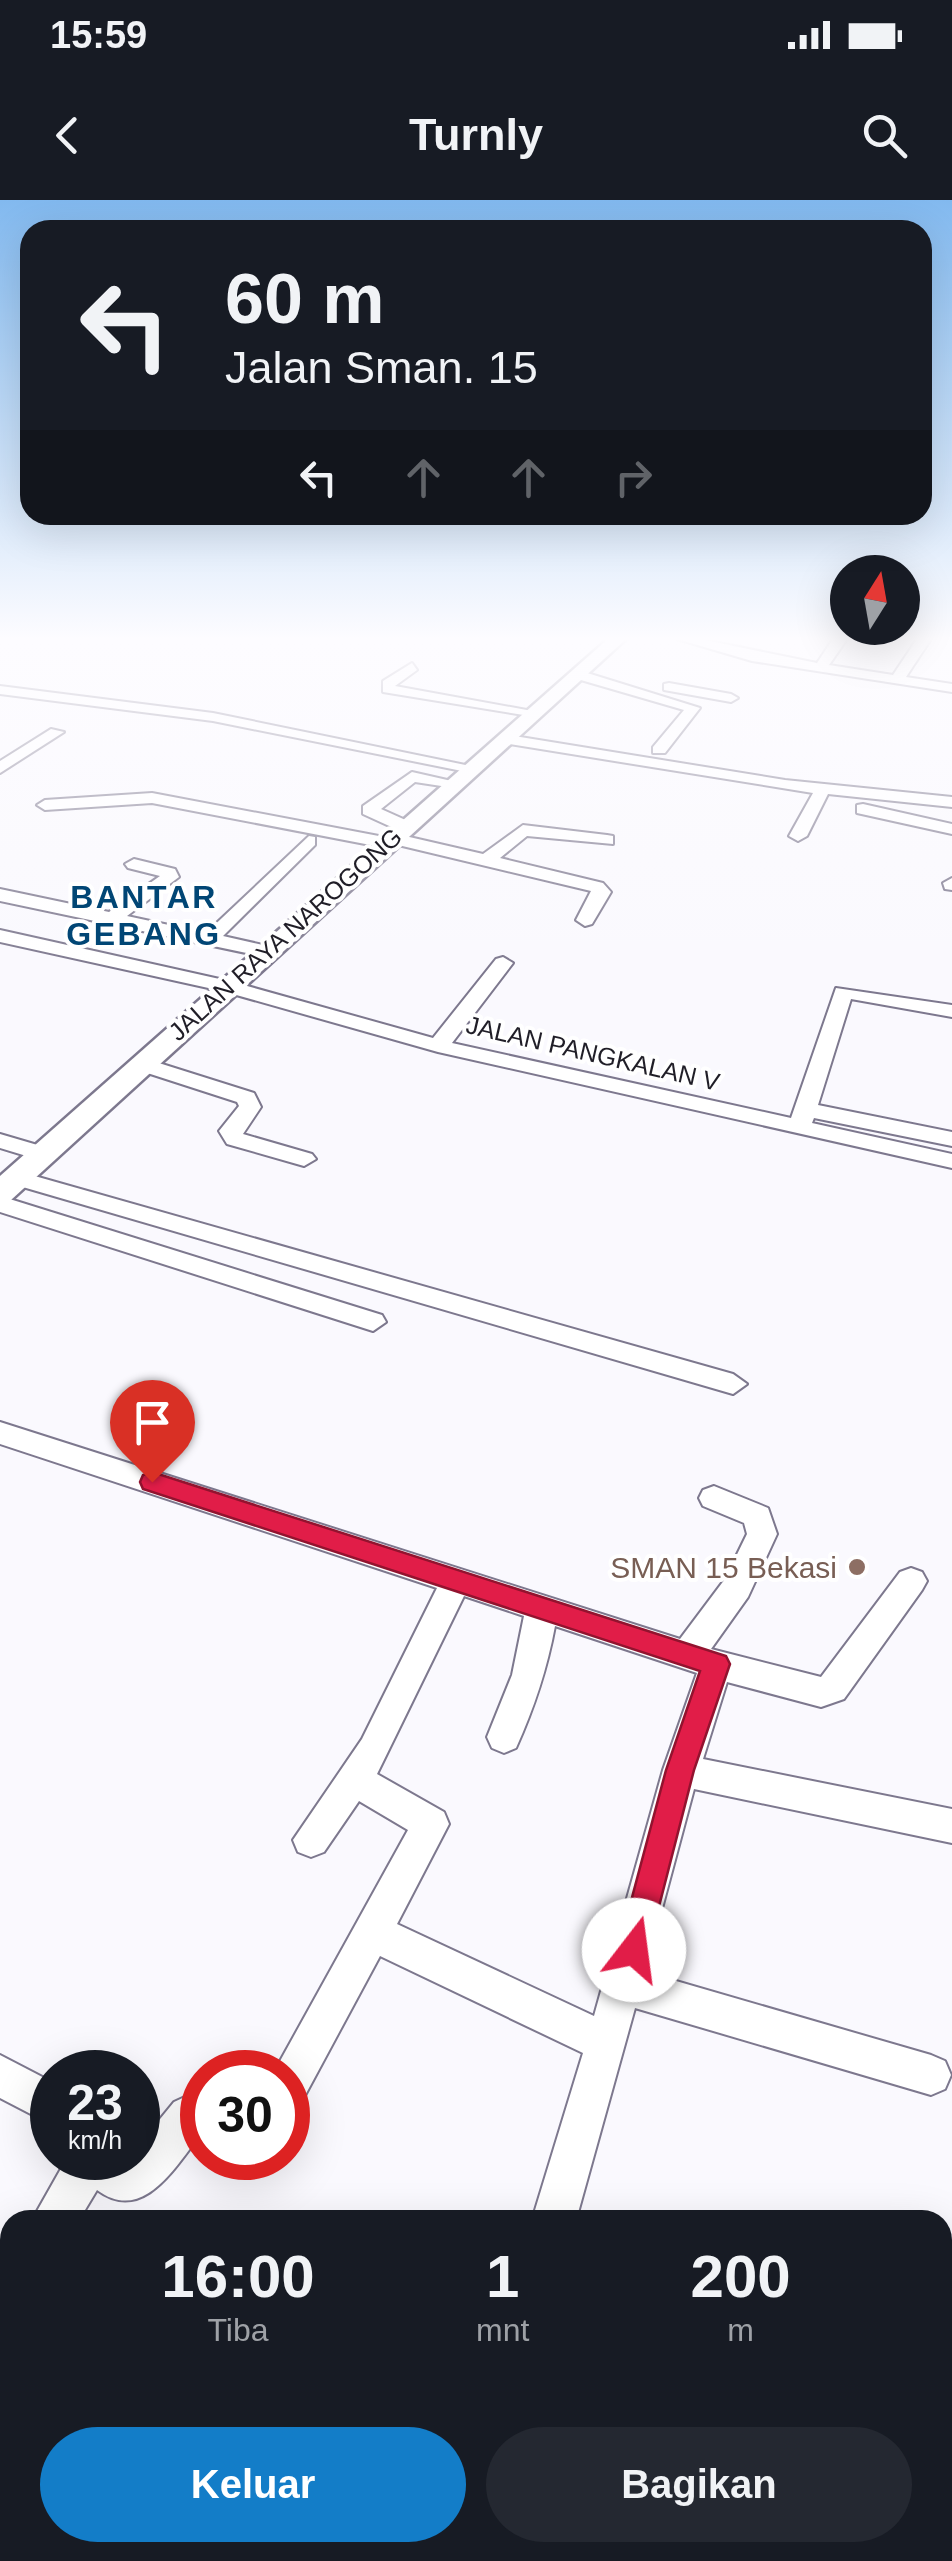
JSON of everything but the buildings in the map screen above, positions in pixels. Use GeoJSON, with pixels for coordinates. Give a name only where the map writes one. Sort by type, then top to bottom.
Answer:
{"type":"FeatureCollection","features":[{"type":"Feature","properties":{"kind":"main road","name":"JALAN RAYA NAROGONG"},"geometry":{"type":"LineString","coordinates":[[8,1186],[394,835],[497,749]]}},
{"type":"Feature","properties":{"kind":"street"},"geometry":{"type":"LineString","coordinates":[[0,768],[29,749]]}},
{"type":"Feature","properties":{"kind":"street"},"geometry":{"type":"LineString","coordinates":[[347,749],[463,776]]}},
{"type":"Feature","properties":{"kind":"street"},"geometry":{"type":"LineString","coordinates":[[560,749],[820,795],[952,829]]}},
{"type":"Feature","properties":{"kind":"street"},"geometry":{"type":"LineString","coordinates":[[394,835],[369,810],[412,777],[463,776]]}},
{"type":"Feature","properties":{"kind":"street"},"geometry":{"type":"LineString","coordinates":[[820,795],[952,802]]}},
{"type":"Feature","properties":{"kind":"street"},"geometry":{"type":"LineString","coordinates":[[798,836],[820,795]]}},
{"type":"Feature","properties":{"kind":"street"},"geometry":{"type":"LineString","coordinates":[[45,806],[152,798],[394,835],[597,887],[602,892],[586,920]]}},
{"type":"Feature","properties":{"kind":"street"},"geometry":{"type":"LineString","coordinates":[[486,861],[524,830],[607,840]]}},
{"type":"Feature","properties":{"kind":"street"},"geometry":{"type":"LineString","coordinates":[[210,939],[309,841]]}},
{"type":"Feature","properties":{"kind":"street"},"geometry":{"type":"LineString","coordinates":[[113,918],[170,877],[169,872],[134,864]]}},
{"type":"Feature","properties":{"kind":"street"},"geometry":{"type":"LineString","coordinates":[[0,895],[265,952]]}},
{"type":"Feature","properties":{"kind":"street","name":"JALAN PANGKALAN V"},"geometry":{"type":"LineString","coordinates":[[0,936],[226,986],[438,1046],[801,1118],[952,1161]]}},
{"type":"Feature","properties":{"kind":"street"},"geometry":{"type":"LineString","coordinates":[[438,1046],[503,963]]}},
{"type":"Feature","properties":{"kind":"street"},"geometry":{"type":"LineString","coordinates":[[952,1011],[843,992],[801,1118],[952,1139]]}},
{"type":"Feature","properties":{"kind":"street"},"geometry":{"type":"LineString","coordinates":[[143,1064],[246,1098],[250,1107],[230,1131],[235,1139],[304,1159]]}},
{"type":"Feature","properties":{"kind":"street"},"geometry":{"type":"LineString","coordinates":[[0,1141],[43,1154]]}},
{"type":"Feature","properties":{"kind":"street"},"geometry":{"type":"LineString","coordinates":[[8,1186],[733,1384]]}},
{"type":"Feature","properties":{"kind":"street"},"geometry":{"type":"LineString","coordinates":[[0,1204],[373,1322]]}},
{"type":"Feature","properties":{"kind":"street"},"geometry":{"type":"LineString","coordinates":[[0,1433],[702,1659],[821,1692],[832,1689],[911,1580]]}},
{"type":"Feature","properties":{"kind":"street"},"geometry":{"type":"LineString","coordinates":[[557,2210],[624,1984],[680,1770],[702,1659],[762,1534],[758,1516],[714,1498]]}},
{"type":"Feature","properties":{"kind":"street"},"geometry":{"type":"LineString","coordinates":[[311,1840],[356,1781],[456,1580]]}},
{"type":"Feature","properties":{"kind":"street"},"geometry":{"type":"LineString","coordinates":[[504,1736],[529,1675],[542,1608]]}},
{"type":"Feature","properties":{"kind":"street"},"geometry":{"type":"LineString","coordinates":[[680,1770],[952,1826]]}},
{"type":"Feature","properties":{"kind":"street"},"geometry":{"type":"LineString","coordinates":[[308,2050],[431,1824],[356,1781]]}},
{"type":"Feature","properties":{"kind":"street"},"geometry":{"type":"LineString","coordinates":[[373,1933],[608,2043]]}},
{"type":"Feature","properties":{"kind":"street"},"geometry":{"type":"LineString","coordinates":[[624,1984],[932,2075]]}},
{"type":"Feature","properties":{"kind":"street"},"geometry":{"type":"LineString","coordinates":[[0,2074],[30,2092]]}},
{"type":"Feature","properties":{"kind":"street"},"geometry":{"type":"LineString","coordinates":[[160,2151],[180,2128]]}},
{"type":"Feature","properties":{"kind":"street"},"geometry":{"type":"LineString","coordinates":[[60,2210],[77,2180]]}},
{"type":"Feature","properties":{"kind":"place","name":"SMAN 15 Bekasi"},"geometry":{"type":"Point","coordinates":[857,1567]}},
{"type":"Feature","properties":{"kind":"district","name":"BANTAR GEBANG"},"geometry":{"type":"Point","coordinates":[144,916]}},
{"type":"Feature","properties":{"kind":"route"},"geometry":{"type":"LineString","coordinates":[[152,1482],[716,1664],[680,1770],[634,1950]]}}]}
